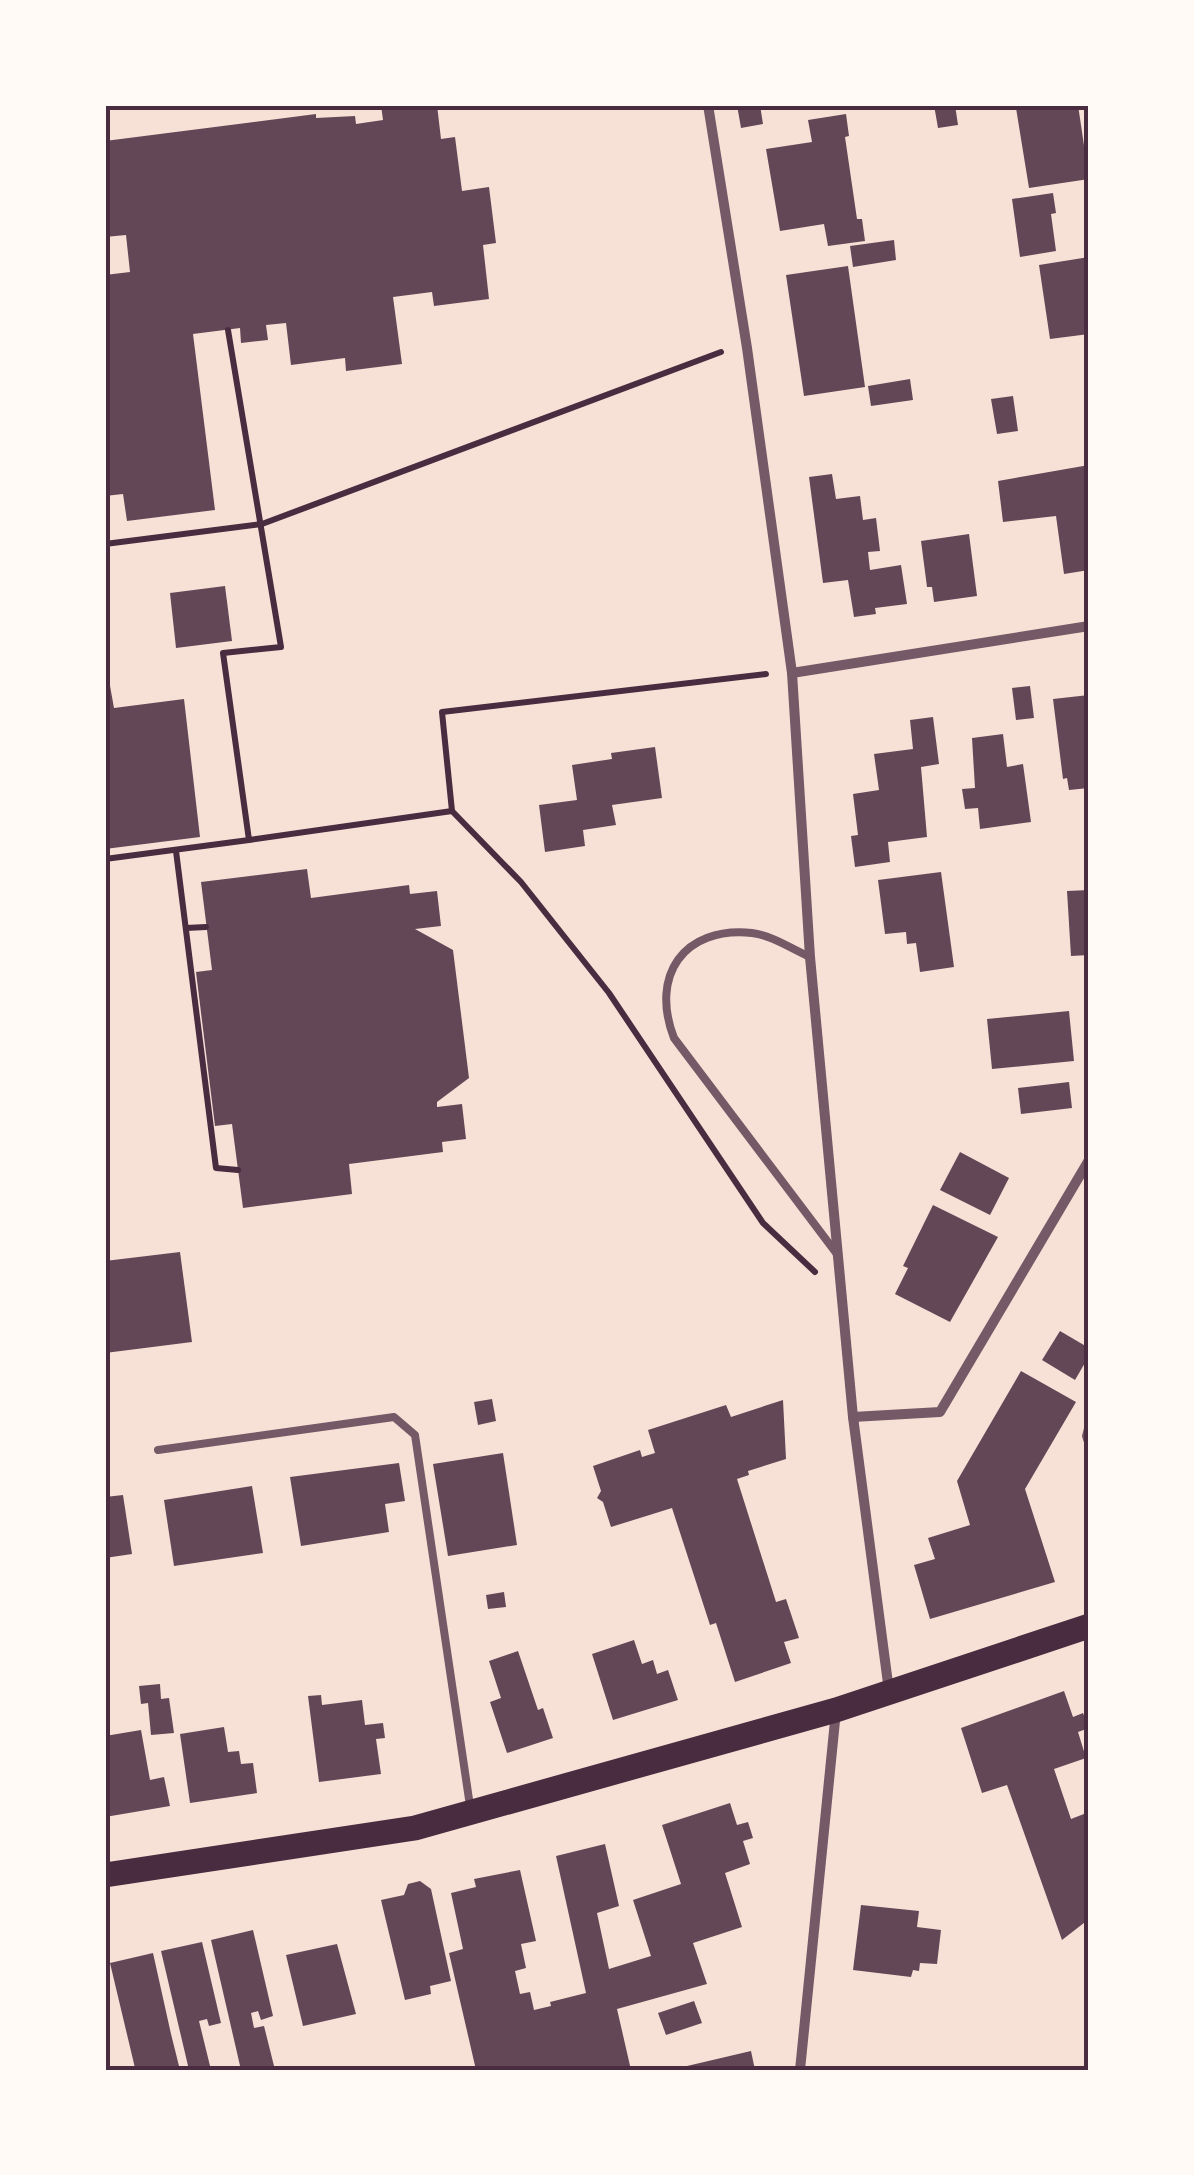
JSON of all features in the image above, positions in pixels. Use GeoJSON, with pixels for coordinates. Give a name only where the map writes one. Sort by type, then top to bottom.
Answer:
{"type":"FeatureCollection","features":[{"type":"Feature","properties":{"kind":"main road"},"geometry":{"type":"LineString","coordinates":[[105,1874],[415,1828],[836,1710],[1089,1626]]}},
{"type":"Feature","properties":{"kind":"street"},"geometry":{"type":"LineString","coordinates":[[708,105],[792,672],[810,957],[853,1417],[890,1692]]}},
{"type":"Feature","properties":{"kind":"street"},"geometry":{"type":"LineString","coordinates":[[792,672],[1089,626]]}},
{"type":"Feature","properties":{"kind":"street"},"geometry":{"type":"LineString","coordinates":[[853,1417],[940,1412],[1089,1160]]}},
{"type":"Feature","properties":{"kind":"street"},"geometry":{"type":"LineString","coordinates":[[800,2070],[836,1710]]}},
{"type":"Feature","properties":{"kind":"lane"},"geometry":{"type":"LineString","coordinates":[[810,957],[755,933],[713,934],[682,952],[666,980],[664,1012],[674,1038],[838,1256]]}},
{"type":"Feature","properties":{"kind":"lane"},"geometry":{"type":"LineString","coordinates":[[158,1450],[394,1417],[415,1436],[471,1812]]}},
{"type":"Feature","properties":{"kind":"lane"},"geometry":{"type":"LineString","coordinates":[[1089,1424],[1089,1446]]}},
{"type":"Feature","properties":{"kind":"path"},"geometry":{"type":"LineString","coordinates":[[228,330],[281,647],[223,653],[249,840]]}},
{"type":"Feature","properties":{"kind":"path"},"geometry":{"type":"LineString","coordinates":[[105,544],[262,524],[724,351]]}},
{"type":"Feature","properties":{"kind":"path"},"geometry":{"type":"LineString","coordinates":[[792,672],[442,712],[452,810],[521,882],[609,993],[763,1222],[843,1299]]}},
{"type":"Feature","properties":{"kind":"path"},"geometry":{"type":"LineString","coordinates":[[105,860],[452,810]]}},
{"type":"Feature","properties":{"kind":"path"},"geometry":{"type":"LineString","coordinates":[[176,851],[216,1168],[238,1170]]}},
{"type":"Feature","properties":{"kind":"path"},"geometry":{"type":"LineString","coordinates":[[186,928],[206,927]]}},
{"type":"Feature","properties":{"kind":"building"},"geometry":{"type":"Polygon","coordinates":[[[381,105],[437,105],[441,139],[455,137],[462,191],[489,187],[496,243],[483,245],[489,299],[434,306],[432,292],[393,297],[402,364],[346,371],[345,358],[291,365],[286,323],[266,325],[268,340],[241,343],[240,328],[193,334],[215,510],[127,521],[123,494],[105,496],[105,275],[130,272],[126,235],[105,237],[105,141],[316,114],[316,118],[355,116],[356,124],[383,120],[381,105]]]}},
{"type":"Feature","properties":{"kind":"building"},"geometry":{"type":"Polygon","coordinates":[[[737,105],[760,105],[763,124],[741,128],[737,105]]]}},
{"type":"Feature","properties":{"kind":"building"},"geometry":{"type":"Polygon","coordinates":[[[934,105],[955,105],[958,125],[938,128],[934,105]]]}},
{"type":"Feature","properties":{"kind":"building"},"geometry":{"type":"Polygon","coordinates":[[[1078,105],[1089,179],[1029,188],[1016,108],[1078,105]]]}},
{"type":"Feature","properties":{"kind":"building"},"geometry":{"type":"Polygon","coordinates":[[[846,114],[849,136],[845,137],[857,219],[862,219],[865,241],[828,246],[824,224],[780,231],[766,149],[812,142],[808,120],[846,114]]]}},
{"type":"Feature","properties":{"kind":"building"},"geometry":{"type":"Polygon","coordinates":[[[1053,193],[1056,213],[1051,214],[1056,251],[1020,257],[1012,199],[1053,193]]]}},
{"type":"Feature","properties":{"kind":"building"},"geometry":{"type":"Polygon","coordinates":[[[894,240],[896,260],[853,267],[850,246],[894,240]]]}},
{"type":"Feature","properties":{"kind":"building"},"geometry":{"type":"Polygon","coordinates":[[[1089,257],[1089,334],[1050,339],[1039,265],[1089,257]]]}},
{"type":"Feature","properties":{"kind":"building"},"geometry":{"type":"Polygon","coordinates":[[[848,266],[865,387],[804,396],[786,275],[848,266]]]}},
{"type":"Feature","properties":{"kind":"building"},"geometry":{"type":"Polygon","coordinates":[[[910,379],[913,400],[871,406],[868,386],[910,379]]]}},
{"type":"Feature","properties":{"kind":"building"},"geometry":{"type":"Polygon","coordinates":[[[1013,396],[1018,431],[997,434],[991,399],[1013,396]]]}},
{"type":"Feature","properties":{"kind":"building"},"geometry":{"type":"Polygon","coordinates":[[[1089,465],[1089,570],[1064,574],[1056,516],[1003,522],[998,481],[1089,465]]]}},
{"type":"Feature","properties":{"kind":"building"},"geometry":{"type":"Polygon","coordinates":[[[832,474],[836,499],[860,496],[863,520],[876,518],[880,551],[868,552],[870,570],[901,565],[907,604],[875,608],[876,614],[854,617],[848,580],[823,583],[809,477],[832,474]]]}},
{"type":"Feature","properties":{"kind":"building"},"geometry":{"type":"Polygon","coordinates":[[[969,534],[977,596],[934,602],[932,587],[927,587],[921,541],[969,534]]]}},
{"type":"Feature","properties":{"kind":"building"},"geometry":{"type":"Polygon","coordinates":[[[225,586],[232,641],[176,648],[170,593],[225,586]]]}},
{"type":"Feature","properties":{"kind":"building"},"geometry":{"type":"Polygon","coordinates":[[[105,658],[114,708],[184,699],[200,837],[105,849],[105,658]]]}},
{"type":"Feature","properties":{"kind":"building"},"geometry":{"type":"Polygon","coordinates":[[[1030,686],[1034,718],[1016,720],[1012,688],[1030,686]]]}},
{"type":"Feature","properties":{"kind":"building"},"geometry":{"type":"Polygon","coordinates":[[[1089,695],[1089,788],[1069,790],[1067,778],[1063,779],[1053,699],[1089,695]]]}},
{"type":"Feature","properties":{"kind":"building"},"geometry":{"type":"Polygon","coordinates":[[[933,717],[939,764],[921,767],[927,837],[888,842],[890,862],[855,867],[851,836],[858,835],[853,794],[879,790],[874,754],[913,749],[910,720],[933,717]]]}},
{"type":"Feature","properties":{"kind":"building"},"geometry":{"type":"Polygon","coordinates":[[[1003,734],[1007,767],[1023,764],[1031,822],[980,829],[978,808],[965,809],[962,789],[975,788],[972,738],[1003,734]]]}},
{"type":"Feature","properties":{"kind":"building"},"geometry":{"type":"Polygon","coordinates":[[[655,747],[662,798],[612,805],[616,825],[583,830],[585,846],[545,852],[539,805],[577,800],[572,765],[612,759],[611,753],[655,747]]]}},
{"type":"Feature","properties":{"kind":"building"},"geometry":{"type":"Polygon","coordinates":[[[307,869],[311,898],[409,885],[410,894],[437,891],[441,926],[415,929],[453,950],[469,1078],[437,1102],[437,1107],[462,1104],[466,1139],[442,1142],[443,1152],[349,1164],[352,1194],[243,1208],[232,1124],[215,1126],[196,972],[212,970],[201,882],[307,869]]]}},
{"type":"Feature","properties":{"kind":"building"},"geometry":{"type":"Polygon","coordinates":[[[941,872],[954,967],[920,972],[916,943],[907,944],[906,932],[885,934],[878,880],[941,872]]]}},
{"type":"Feature","properties":{"kind":"building"},"geometry":{"type":"Polygon","coordinates":[[[1089,890],[1089,955],[1071,956],[1067,891],[1089,890]]]}},
{"type":"Feature","properties":{"kind":"building"},"geometry":{"type":"Polygon","coordinates":[[[1069,1011],[1074,1061],[992,1069],[987,1019],[1069,1011]]]}},
{"type":"Feature","properties":{"kind":"building"},"geometry":{"type":"Polygon","coordinates":[[[1069,1082],[1072,1108],[1021,1114],[1018,1088],[1069,1082]]]}},
{"type":"Feature","properties":{"kind":"building"},"geometry":{"type":"Polygon","coordinates":[[[960,1152],[1009,1178],[990,1215],[940,1190],[960,1152]]]}},
{"type":"Feature","properties":{"kind":"building"},"geometry":{"type":"Polygon","coordinates":[[[933,1205],[998,1237],[950,1322],[895,1294],[908,1268],[903,1266],[933,1205]]]}},
{"type":"Feature","properties":{"kind":"building"},"geometry":{"type":"Polygon","coordinates":[[[180,1252],[192,1342],[105,1353],[105,1261],[180,1252]]]}},
{"type":"Feature","properties":{"kind":"building"},"geometry":{"type":"Polygon","coordinates":[[[1060,1331],[1089,1348],[1089,1356],[1075,1380],[1042,1360],[1060,1331]]]}},
{"type":"Feature","properties":{"kind":"building"},"geometry":{"type":"Polygon","coordinates":[[[1021,1371],[1076,1402],[1025,1489],[1055,1582],[930,1619],[914,1565],[935,1559],[928,1538],[970,1525],[957,1481],[1021,1371]]]}},
{"type":"Feature","properties":{"kind":"building"},"geometry":{"type":"Polygon","coordinates":[[[492,1399],[496,1421],[478,1425],[474,1402],[492,1399]]]}},
{"type":"Feature","properties":{"kind":"building"},"geometry":{"type":"Polygon","coordinates":[[[783,1400],[786,1459],[748,1471],[749,1475],[737,1479],[776,1602],[786,1599],[799,1638],[784,1642],[791,1663],[735,1682],[716,1623],[710,1625],[672,1508],[611,1527],[603,1502],[597,1498],[601,1491],[593,1466],[640,1450],[642,1457],[655,1453],[648,1430],[726,1405],[731,1417],[783,1400]]]}},
{"type":"Feature","properties":{"kind":"building"},"geometry":{"type":"Polygon","coordinates":[[[503,1453],[517,1545],[448,1556],[433,1464],[503,1453]]]}},
{"type":"Feature","properties":{"kind":"building"},"geometry":{"type":"Polygon","coordinates":[[[399,1463],[405,1501],[385,1504],[389,1532],[301,1546],[290,1477],[399,1463]]]}},
{"type":"Feature","properties":{"kind":"building"},"geometry":{"type":"Polygon","coordinates":[[[252,1486],[263,1553],[174,1566],[164,1500],[252,1486]]]}},
{"type":"Feature","properties":{"kind":"building"},"geometry":{"type":"Polygon","coordinates":[[[123,1495],[132,1554],[105,1558],[105,1497],[123,1495]]]}},
{"type":"Feature","properties":{"kind":"building"},"geometry":{"type":"Polygon","coordinates":[[[504,1592],[506,1607],[488,1609],[486,1595],[504,1592]]]}},
{"type":"Feature","properties":{"kind":"building"},"geometry":{"type":"Polygon","coordinates":[[[634,1640],[642,1664],[653,1660],[657,1674],[668,1670],[678,1700],[613,1720],[592,1654],[634,1640]]]}},
{"type":"Feature","properties":{"kind":"building"},"geometry":{"type":"Polygon","coordinates":[[[518,1651],[538,1710],[543,1708],[553,1738],[507,1753],[490,1702],[501,1698],[489,1661],[518,1651]]]}},
{"type":"Feature","properties":{"kind":"building"},"geometry":{"type":"Polygon","coordinates":[[[160,1684],[161,1699],[169,1698],[174,1733],[151,1735],[148,1703],[141,1704],[139,1686],[160,1684]]]}},
{"type":"Feature","properties":{"kind":"building"},"geometry":{"type":"Polygon","coordinates":[[[1064,1691],[1073,1717],[1083,1713],[1089,1728],[1078,1732],[1086,1758],[1054,1769],[1071,1819],[1089,1812],[1089,1919],[1062,1940],[1007,1785],[982,1793],[961,1728],[1064,1691]]]}},
{"type":"Feature","properties":{"kind":"building"},"geometry":{"type":"Polygon","coordinates":[[[321,1695],[322,1705],[362,1700],[365,1725],[383,1723],[385,1738],[376,1739],[381,1774],[319,1782],[308,1696],[321,1695]]]}},
{"type":"Feature","properties":{"kind":"building"},"geometry":{"type":"Polygon","coordinates":[[[224,1727],[228,1752],[239,1751],[241,1764],[253,1763],[257,1793],[190,1803],[180,1734],[224,1727]]]}},
{"type":"Feature","properties":{"kind":"building"},"geometry":{"type":"Polygon","coordinates":[[[141,1730],[150,1780],[164,1777],[170,1806],[105,1817],[105,1736],[141,1730]]]}},
{"type":"Feature","properties":{"kind":"building"},"geometry":{"type":"Polygon","coordinates":[[[730,1803],[737,1825],[748,1822],[753,1838],[743,1841],[750,1864],[725,1873],[742,1927],[693,1943],[707,1984],[617,2009],[631,2070],[476,2070],[449,1953],[463,1949],[451,1893],[476,1887],[474,1879],[520,1870],[536,1941],[521,1944],[526,1968],[515,1971],[520,1994],[530,1992],[534,2010],[551,2006],[550,2002],[586,1993],[556,1856],[605,1844],[619,1906],[597,1913],[609,1969],[651,1956],[633,1900],[681,1884],[662,1825],[730,1803]]]}},
{"type":"Feature","properties":{"kind":"building"},"geometry":{"type":"Polygon","coordinates":[[[420,1881],[431,1889],[451,1981],[430,1986],[431,1994],[405,2000],[381,1900],[404,1895],[408,1884],[420,1881]]]}},
{"type":"Feature","properties":{"kind":"building"},"geometry":{"type":"Polygon","coordinates":[[[861,1905],[919,1911],[917,1927],[941,1930],[937,1964],[920,1963],[919,1971],[913,1970],[911,1977],[853,1970],[861,1905]]]}},
{"type":"Feature","properties":{"kind":"building"},"geometry":{"type":"Polygon","coordinates":[[[253,1930],[273,2016],[261,2020],[258,2011],[251,2013],[254,2028],[264,2026],[275,2070],[241,2070],[211,1940],[253,1930]]]}},
{"type":"Feature","properties":{"kind":"building"},"geometry":{"type":"Polygon","coordinates":[[[202,1942],[221,2023],[209,2026],[207,2019],[199,2021],[211,2070],[189,2070],[161,1951],[202,1942]]]}},
{"type":"Feature","properties":{"kind":"building"},"geometry":{"type":"Polygon","coordinates":[[[337,1944],[356,2014],[303,2026],[286,1955],[337,1944]]]}},
{"type":"Feature","properties":{"kind":"building"},"geometry":{"type":"Polygon","coordinates":[[[153,1953],[180,2070],[135,2068],[110,1963],[153,1953]]]}},
{"type":"Feature","properties":{"kind":"building"},"geometry":{"type":"Polygon","coordinates":[[[694,2001],[702,2023],[666,2035],[658,2013],[694,2001]]]}},
{"type":"Feature","properties":{"kind":"building"},"geometry":{"type":"Polygon","coordinates":[[[751,2051],[755,2070],[687,2070],[687,2066],[751,2051]]]}}]}
